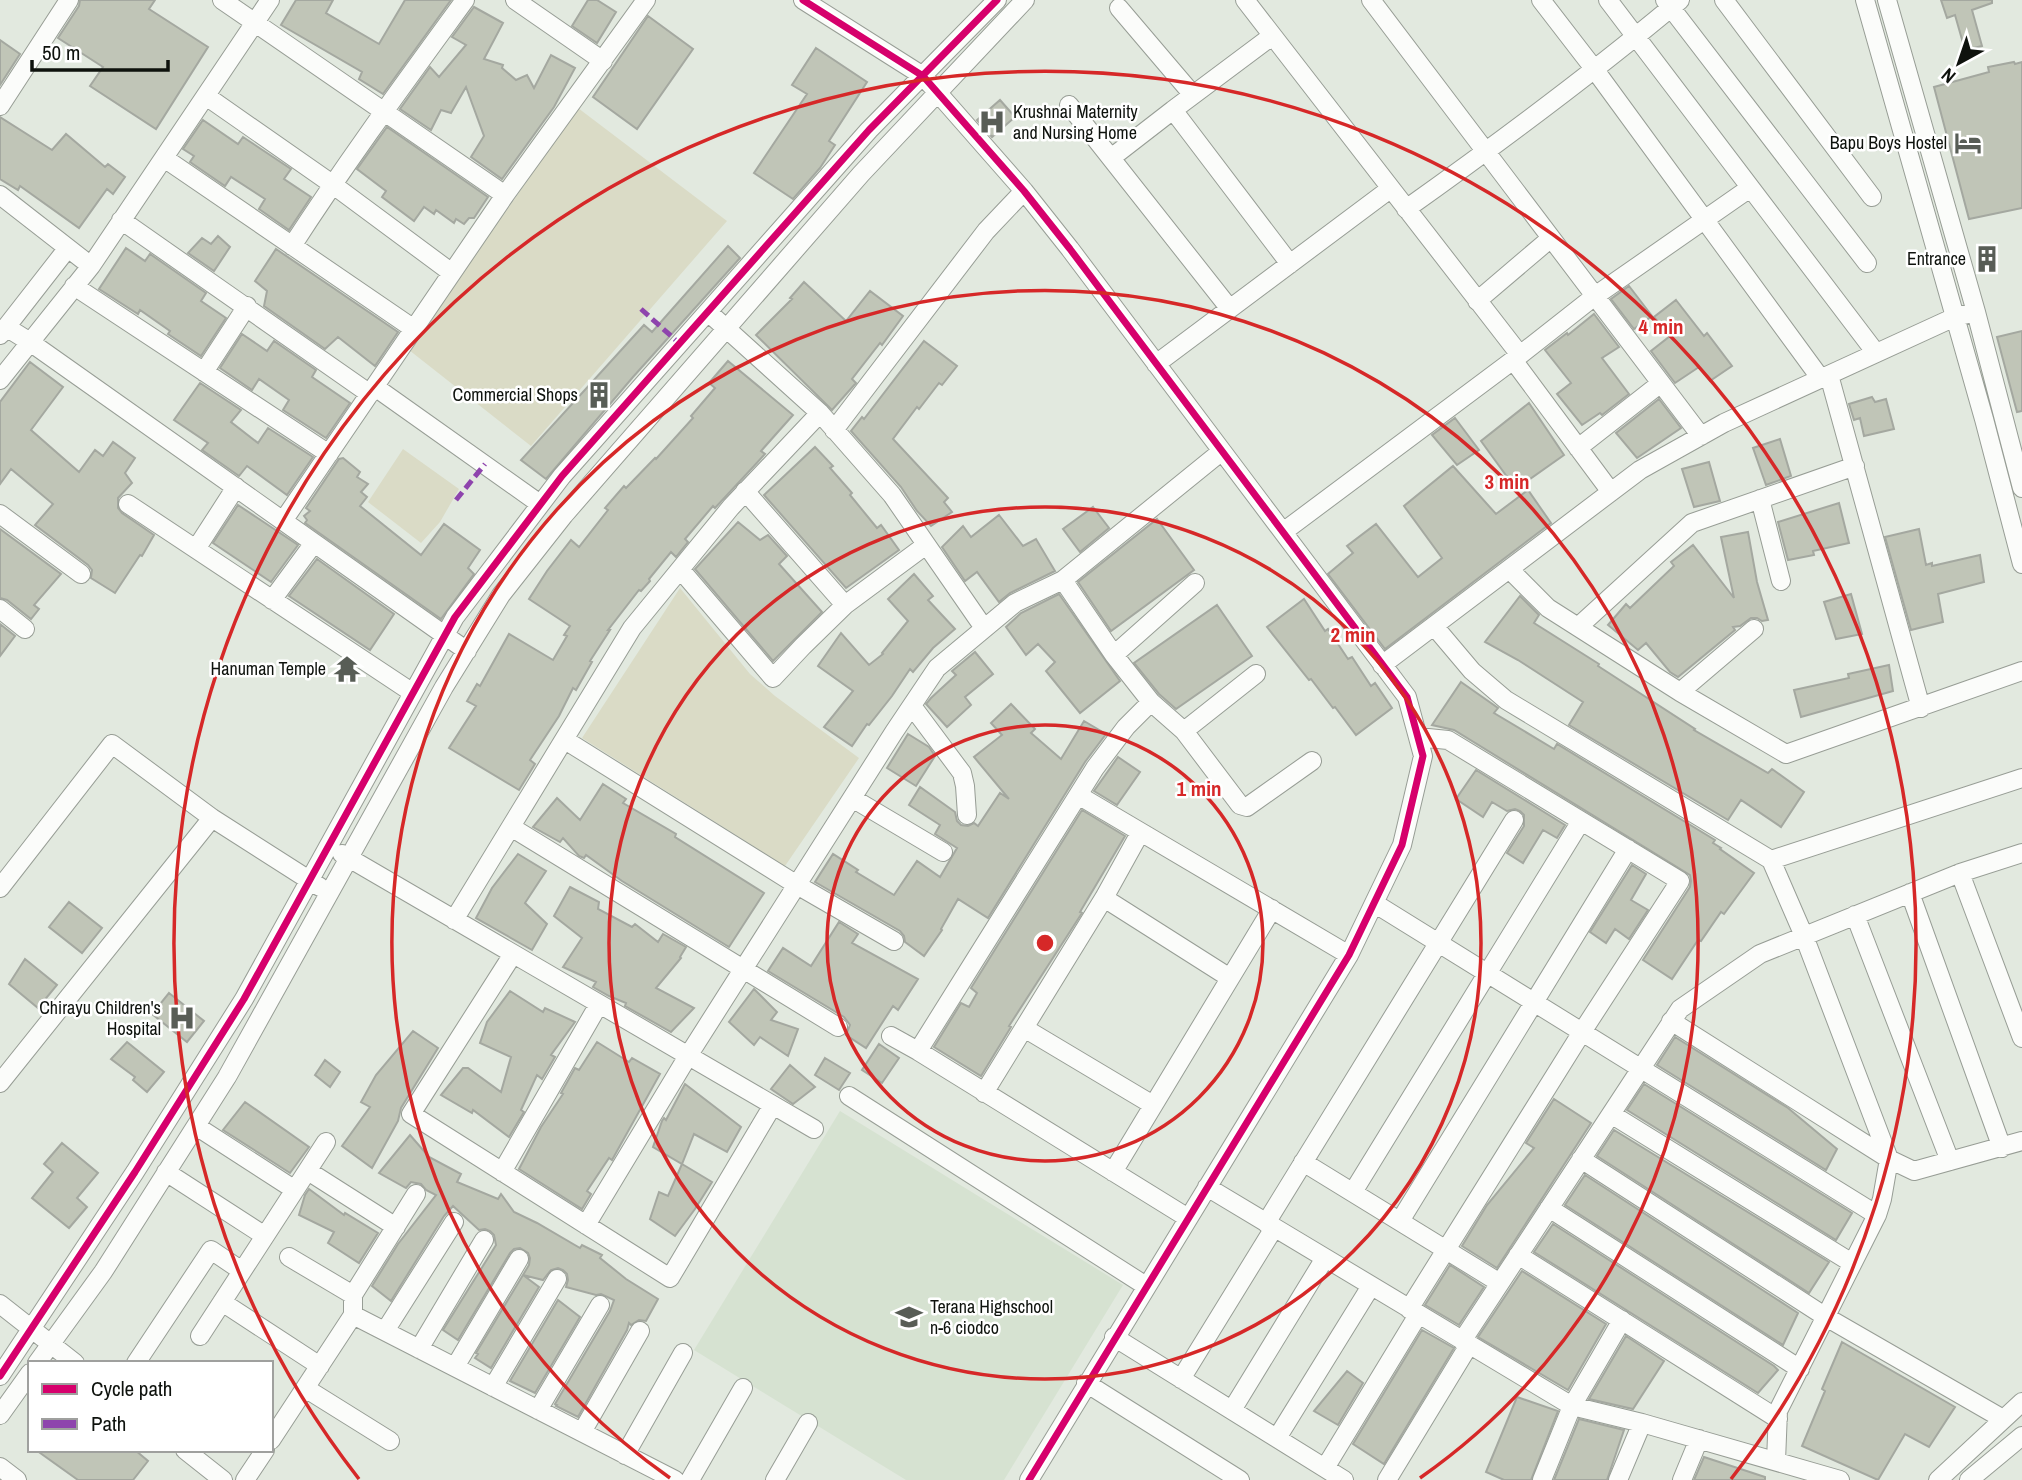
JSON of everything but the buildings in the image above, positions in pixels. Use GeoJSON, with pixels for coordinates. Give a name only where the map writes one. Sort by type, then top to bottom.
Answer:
{"type":"FeatureCollection","features":[{"type":"Feature","properties":{"kind":"street"},"geometry":{"type":"LineString","coordinates":[[0,106],[69,0]]}},
{"type":"Feature","properties":{"kind":"street"},"geometry":{"type":"LineString","coordinates":[[222,0],[505,195]]}},
{"type":"Feature","properties":{"kind":"street"},"geometry":{"type":"LineString","coordinates":[[0,380],[91,266],[270,0]]}},
{"type":"Feature","properties":{"kind":"street"},"geometry":{"type":"LineString","coordinates":[[292,246],[384,110],[465,0]]}},
{"type":"Feature","properties":{"kind":"street"},"geometry":{"type":"LineString","coordinates":[[515,0],[603,61]]}},
{"type":"Feature","properties":{"kind":"street"},"geometry":{"type":"LineString","coordinates":[[283,521],[505,195],[646,0]]}},
{"type":"Feature","properties":{"kind":"street"},"geometry":{"type":"LineString","coordinates":[[803,0],[923,76],[1024,191],[1407,697],[1423,756],[1402,845],[1349,956],[1029,1480]]}},
{"type":"Feature","properties":{"kind":"street"},"geometry":{"type":"LineString","coordinates":[[0,1376],[135,1172],[244,999],[455,617],[540,504],[708,312],[869,130],[997,0]]}},
{"type":"Feature","properties":{"kind":"street"},"geometry":{"type":"LineString","coordinates":[[38,1361],[103,1272],[227,1077],[444,687],[502,595],[564,515],[861,174],[1025,0]]}},
{"type":"Feature","properties":{"kind":"street"},"geometry":{"type":"LineString","coordinates":[[1244,0],[1477,301],[1611,492]]}},
{"type":"Feature","properties":{"kind":"street"},"geometry":{"type":"LineString","coordinates":[[1371,0],[1701,436]]}},
{"type":"Feature","properties":{"kind":"street"},"geometry":{"type":"LineString","coordinates":[[1541,0],[1825,377],[1855,466],[1921,708]]}},
{"type":"Feature","properties":{"kind":"street"},"geometry":{"type":"LineString","coordinates":[[1608,0],[1876,353]]}},
{"type":"Feature","properties":{"kind":"street"},"geometry":{"type":"LineString","coordinates":[[1724,0],[1872,197]]}},
{"type":"Feature","properties":{"kind":"street"},"geometry":{"type":"LineString","coordinates":[[1865,0],[1955,317],[2015,511],[2022,564]]}},
{"type":"Feature","properties":{"kind":"street"},"geometry":{"type":"LineString","coordinates":[[1887,0],[1976,312],[2022,488]]}},
{"type":"Feature","properties":{"kind":"street"},"geometry":{"type":"LineString","coordinates":[[1406,209],[1595,70],[1672,3],[1867,263]]}},
{"type":"Feature","properties":{"kind":"street"},"geometry":{"type":"LineString","coordinates":[[1119,8],[1194,95]]}},
{"type":"Feature","properties":{"kind":"street"},"geometry":{"type":"LineString","coordinates":[[1111,158],[1272,36]]}},
{"type":"Feature","properties":{"kind":"street"},"geometry":{"type":"LineString","coordinates":[[206,96],[452,272]]}},
{"type":"Feature","properties":{"kind":"street"},"geometry":{"type":"LineString","coordinates":[[1069,105],[1230,309]]}},
{"type":"Feature","properties":{"kind":"street"},"geometry":{"type":"LineString","coordinates":[[1173,110],[1290,264]]}},
{"type":"Feature","properties":{"kind":"street"},"geometry":{"type":"LineString","coordinates":[[164,158],[414,329]]}},
{"type":"Feature","properties":{"kind":"street"},"geometry":{"type":"LineString","coordinates":[[1156,364],[1391,188]]}},
{"type":"Feature","properties":{"kind":"street"},"geometry":{"type":"LineString","coordinates":[[1283,532],[1595,296],[1750,188]]}},
{"type":"Feature","properties":{"kind":"street"},"geometry":{"type":"LineString","coordinates":[[834,430],[986,231],[1024,191]]}},
{"type":"Feature","properties":{"kind":"street"},"geometry":{"type":"LineString","coordinates":[[0,195],[91,266]]}},
{"type":"Feature","properties":{"kind":"street"},"geometry":{"type":"LineString","coordinates":[[121,220],[540,504]]}},
{"type":"Feature","properties":{"kind":"street"},"geometry":{"type":"LineString","coordinates":[[1477,301],[1551,238]]}},
{"type":"Feature","properties":{"kind":"street"},"geometry":{"type":"LineString","coordinates":[[67,249],[3,331],[30,342],[467,651]]}},
{"type":"Feature","properties":{"kind":"street"},"geometry":{"type":"LineString","coordinates":[[74,286],[329,454]]}},
{"type":"Feature","properties":{"kind":"street"},"geometry":{"type":"LineString","coordinates":[[204,372],[247,306]]}},
{"type":"Feature","properties":{"kind":"street"},"geometry":{"type":"LineString","coordinates":[[708,312],[820,413],[892,495],[984,628]]}},
{"type":"Feature","properties":{"kind":"street"},"geometry":{"type":"LineString","coordinates":[[1382,665],[1640,470],[1724,423],[1955,317],[1976,312]]}},
{"type":"Feature","properties":{"kind":"street"},"geometry":{"type":"LineString","coordinates":[[1578,448],[1661,383]]}},
{"type":"Feature","properties":{"kind":"street"},"geometry":{"type":"LineString","coordinates":[[454,920],[632,628],[746,491],[820,413]]}},
{"type":"Feature","properties":{"kind":"street"},"geometry":{"type":"LineString","coordinates":[[586,1225],[688,1056],[937,668],[1015,603],[1063,580],[1222,451]]}},
{"type":"Feature","properties":{"kind":"street"},"geometry":{"type":"LineString","coordinates":[[1578,627],[1692,523],[1855,466]]}},
{"type":"Feature","properties":{"kind":"street"},"geometry":{"type":"LineString","coordinates":[[196,549],[236,488]]}},
{"type":"Feature","properties":{"kind":"street"},"geometry":{"type":"LineString","coordinates":[[746,491],[845,605]]}},
{"type":"Feature","properties":{"kind":"street"},"geometry":{"type":"LineString","coordinates":[[1760,499],[1781,581]]}},
{"type":"Feature","properties":{"kind":"street"},"geometry":{"type":"LineString","coordinates":[[128,504],[413,693]]}},
{"type":"Feature","properties":{"kind":"street"},"geometry":{"type":"LineString","coordinates":[[0,514],[80,574]]}},
{"type":"Feature","properties":{"kind":"street"},"geometry":{"type":"LineString","coordinates":[[272,600],[314,543]]}},
{"type":"Feature","properties":{"kind":"street"},"geometry":{"type":"LineString","coordinates":[[680,569],[773,678],[845,605],[926,544]]}},
{"type":"Feature","properties":{"kind":"street"},"geometry":{"type":"LineString","coordinates":[[1509,569],[1548,608],[1680,692],[1786,754],[2022,671]]}},
{"type":"Feature","properties":{"kind":"street"},"geometry":{"type":"LineString","coordinates":[[1063,580],[1151,702],[1184,731],[1240,805],[1247,807],[1312,761]]}},
{"type":"Feature","properties":{"kind":"street"},"geometry":{"type":"LineString","coordinates":[[1114,654],[1195,583]]}},
{"type":"Feature","properties":{"kind":"street"},"geometry":{"type":"LineString","coordinates":[[0,609],[25,629]]}},
{"type":"Feature","properties":{"kind":"street"},"geometry":{"type":"LineString","coordinates":[[1434,626],[1472,671],[1506,699],[1771,860],[1804,936],[1889,1159],[1877,1215],[1779,1411],[1776,1461]]}},
{"type":"Feature","properties":{"kind":"street"},"geometry":{"type":"LineString","coordinates":[[1680,692],[1754,629]]}},
{"type":"Feature","properties":{"kind":"street"},"geometry":{"type":"LineString","coordinates":[[1184,731],[1256,674]]}},
{"type":"Feature","properties":{"kind":"street"},"geometry":{"type":"LineString","coordinates":[[918,1051],[1095,768],[1126,727],[1151,702]]}},
{"type":"Feature","properties":{"kind":"street"},"geometry":{"type":"LineString","coordinates":[[912,706],[962,773],[967,815]]}},
{"type":"Feature","properties":{"kind":"street"},"geometry":{"type":"LineString","coordinates":[[1325,1468],[1414,1312],[1446,1250],[1680,881],[1448,740],[1418,737]]}},
{"type":"Feature","properties":{"kind":"street"},"geometry":{"type":"LineString","coordinates":[[565,740],[797,885],[894,941]]}},
{"type":"Feature","properties":{"kind":"street"},"geometry":{"type":"LineString","coordinates":[[0,888],[113,744],[212,818],[331,893]]}},
{"type":"Feature","properties":{"kind":"street"},"geometry":{"type":"LineString","coordinates":[[1771,860],[2022,778]]}},
{"type":"Feature","properties":{"kind":"street"},"geometry":{"type":"LineString","coordinates":[[1078,795],[1349,956]]}},
{"type":"Feature","properties":{"kind":"street"},"geometry":{"type":"LineString","coordinates":[[852,798],[943,852]]}},
{"type":"Feature","properties":{"kind":"street"},"geometry":{"type":"LineString","coordinates":[[0,1083],[212,818]]}},
{"type":"Feature","properties":{"kind":"street"},"geometry":{"type":"LineString","coordinates":[[1181,1378],[1270,1225],[1303,1162],[1514,820]]}},
{"type":"Feature","properties":{"kind":"street"},"geometry":{"type":"LineString","coordinates":[[1353,1192],[1581,821]]}},
{"type":"Feature","properties":{"kind":"street"},"geometry":{"type":"LineString","coordinates":[[511,827],[838,1027]]}},
{"type":"Feature","properties":{"kind":"street"},"geometry":{"type":"LineString","coordinates":[[984,1093],[1104,898],[1140,833]]}},
{"type":"Feature","properties":{"kind":"street"},"geometry":{"type":"LineString","coordinates":[[329,846],[814,1129]]}},
{"type":"Feature","properties":{"kind":"street"},"geometry":{"type":"LineString","coordinates":[[1399,1221],[1628,849]]}},
{"type":"Feature","properties":{"kind":"street"},"geometry":{"type":"LineString","coordinates":[[1387,1480],[1500,1283],[1680,1009],[1760,954],[1960,873],[2020,858]]}},
{"type":"Feature","properties":{"kind":"street"},"geometry":{"type":"LineString","coordinates":[[1960,873],[2022,1038]]}},
{"type":"Feature","properties":{"kind":"street"},"geometry":{"type":"LineString","coordinates":[[1910,893],[2002,1148]]}},
{"type":"Feature","properties":{"kind":"street"},"geometry":{"type":"LineString","coordinates":[[1104,898],[1230,978]]}},
{"type":"Feature","properties":{"kind":"street"},"geometry":{"type":"LineString","coordinates":[[1374,903],[1877,1215]]}},
{"type":"Feature","properties":{"kind":"street"},"geometry":{"type":"LineString","coordinates":[[1113,1172],[1272,909]]}},
{"type":"Feature","properties":{"kind":"street"},"geometry":{"type":"LineString","coordinates":[[1855,915],[1950,1161]]}},
{"type":"Feature","properties":{"kind":"street"},"geometry":{"type":"LineString","coordinates":[[513,954],[411,1114],[670,1278],[772,1105]]}},
{"type":"Feature","properties":{"kind":"street"},"geometry":{"type":"LineString","coordinates":[[502,1172],[599,1004]]}},
{"type":"Feature","properties":{"kind":"street"},"geometry":{"type":"LineString","coordinates":[[1671,1021],[1889,1159],[1914,1171],[2022,1141]]}},
{"type":"Feature","properties":{"kind":"street"},"geometry":{"type":"LineString","coordinates":[[1024,1028],[1153,1105]]}},
{"type":"Feature","properties":{"kind":"street"},"geometry":{"type":"LineString","coordinates":[[891,1036],[1188,1218]]}},
{"type":"Feature","properties":{"kind":"street"},"geometry":{"type":"LineString","coordinates":[[849,1096],[1146,1286]]}},
{"type":"Feature","properties":{"kind":"street"},"geometry":{"type":"LineString","coordinates":[[1611,1114],[1852,1263]]}},
{"type":"Feature","properties":{"kind":"street"},"geometry":{"type":"LineString","coordinates":[[196,1126],[295,1191]]}},
{"type":"Feature","properties":{"kind":"street"},"geometry":{"type":"LineString","coordinates":[[200,1336],[326,1142]]}},
{"type":"Feature","properties":{"kind":"street"},"geometry":{"type":"LineString","coordinates":[[1581,1159],[1826,1317],[2003,1419]]}},
{"type":"Feature","properties":{"kind":"street"},"geometry":{"type":"LineString","coordinates":[[1303,1162],[1500,1283]]}},
{"type":"Feature","properties":{"kind":"street"},"geometry":{"type":"LineString","coordinates":[[308,1171],[396,1227]]}},
{"type":"Feature","properties":{"kind":"street"},"geometry":{"type":"LineString","coordinates":[[166,1172],[265,1236]]}},
{"type":"Feature","properties":{"kind":"street"},"geometry":{"type":"LineString","coordinates":[[1207,1187],[1572,1406],[1776,1461],[1799,1474],[1840,1480]]}},
{"type":"Feature","properties":{"kind":"street"},"geometry":{"type":"LineString","coordinates":[[273,1437],[353,1315],[353,1295],[416,1194]]}},
{"type":"Feature","properties":{"kind":"street"},"geometry":{"type":"LineString","coordinates":[[1549,1208],[1800,1369]]}},
{"type":"Feature","properties":{"kind":"street"},"geometry":{"type":"LineString","coordinates":[[385,1331],[454,1222]]}},
{"type":"Feature","properties":{"kind":"street"},"geometry":{"type":"LineString","coordinates":[[419,1349],[484,1240]]}},
{"type":"Feature","properties":{"kind":"street"},"geometry":{"type":"LineString","coordinates":[[137,1361],[211,1250],[242,1271]]}},
{"type":"Feature","properties":{"kind":"street"},"geometry":{"type":"LineString","coordinates":[[1518,1255],[1778,1419]]}},
{"type":"Feature","properties":{"kind":"street"},"geometry":{"type":"LineString","coordinates":[[289,1257],[353,1295]]}},
{"type":"Feature","properties":{"kind":"street"},"geometry":{"type":"LineString","coordinates":[[1232,1410],[1325,1258]]}},
{"type":"Feature","properties":{"kind":"street"},"geometry":{"type":"LineString","coordinates":[[455,1367],[519,1259]]}},
{"type":"Feature","properties":{"kind":"street"},"geometry":{"type":"LineString","coordinates":[[494,1387],[557,1279]]}},
{"type":"Feature","properties":{"kind":"street"},"geometry":{"type":"LineString","coordinates":[[1277,1438],[1371,1286]]}},
{"type":"Feature","properties":{"kind":"street"},"geometry":{"type":"LineString","coordinates":[[222,1302],[320,1366]]}},
{"type":"Feature","properties":{"kind":"street"},"geometry":{"type":"LineString","coordinates":[[0,1304],[72,1361]]}},
{"type":"Feature","properties":{"kind":"street"},"geometry":{"type":"LineString","coordinates":[[538,1410],[600,1305]]}},
{"type":"Feature","properties":{"kind":"street"},"geometry":{"type":"LineString","coordinates":[[353,1315],[675,1480]]}},
{"type":"Feature","properties":{"kind":"street"},"geometry":{"type":"LineString","coordinates":[[1542,1480],[1572,1406],[1622,1320]]}},
{"type":"Feature","properties":{"kind":"street"},"geometry":{"type":"LineString","coordinates":[[582,1433],[640,1331]]}},
{"type":"Feature","properties":{"kind":"street"},"geometry":{"type":"LineString","coordinates":[[1114,1337],[1344,1480]]}},
{"type":"Feature","properties":{"kind":"street"},"geometry":{"type":"LineString","coordinates":[[625,1455],[683,1353]]}},
{"type":"Feature","properties":{"kind":"street"},"geometry":{"type":"LineString","coordinates":[[0,1415],[28,1376]]}},
{"type":"Feature","properties":{"kind":"street"},"geometry":{"type":"LineString","coordinates":[[1086,1383],[1240,1480]]}},
{"type":"Feature","properties":{"kind":"street"},"geometry":{"type":"LineString","coordinates":[[305,1388],[390,1441]]}},
{"type":"Feature","properties":{"kind":"street"},"geometry":{"type":"LineString","coordinates":[[690,1480],[743,1388]]}},
{"type":"Feature","properties":{"kind":"street"},"geometry":{"type":"LineString","coordinates":[[1938,1480],[2022,1402]]}},
{"type":"Feature","properties":{"kind":"street"},"geometry":{"type":"LineString","coordinates":[[775,1480],[808,1423]]}},
{"type":"Feature","properties":{"kind":"street"},"geometry":{"type":"LineString","coordinates":[[1618,1480],[1642,1423]]}},
{"type":"Feature","properties":{"kind":"street"},"geometry":{"type":"LineString","coordinates":[[1969,1480],[2022,1436]]}},
{"type":"Feature","properties":{"kind":"street"},"geometry":{"type":"LineString","coordinates":[[1682,1480],[1699,1439]]}},
{"type":"Feature","properties":{"kind":"street"},"geometry":{"type":"LineString","coordinates":[[188,1452],[223,1480]]}},
{"type":"Feature","properties":{"kind":"street"},"geometry":{"type":"LineString","coordinates":[[245,1480],[264,1452]]}},
{"type":"Feature","properties":{"kind":"street"},"geometry":{"type":"LineString","coordinates":[[0,1467],[17,1480]]}},
{"type":"Feature","properties":{"kind":"shaded area"},"geometry":{"type":"Polygon","coordinates":[[[578,108],[727,221],[531,446],[409,350],[578,108]]]}},
{"type":"Feature","properties":{"kind":"shaded area"},"geometry":{"type":"Polygon","coordinates":[[[403,449],[459,489],[440,522],[421,543],[368,502],[403,449]]]}},
{"type":"Feature","properties":{"kind":"shaded area"},"geometry":{"type":"Polygon","coordinates":[[[680,588],[750,674],[775,696],[859,758],[785,866],[582,738],[680,588]]]}},
{"type":"Feature","properties":{"kind":"shaded area","name":"Terana Highschool n-6 ciodco"},"geometry":{"type":"Polygon","coordinates":[[[840,1111],[1123,1285],[1004,1480],[906,1480],[694,1350],[840,1111]]]}},
{"type":"Feature","properties":{"kind":"marked path"},"geometry":{"type":"LineString","coordinates":[[641,309],[680,344]]}},
{"type":"Feature","properties":{"kind":"marked path"},"geometry":{"type":"LineString","coordinates":[[456,500],[485,464]]}},
{"type":"Feature","properties":{"kind":"cycle path"},"geometry":{"type":"LineString","coordinates":[[803,0],[923,76],[1024,191],[1407,697],[1423,756],[1402,845],[1349,955],[1029,1480]]}},
{"type":"Feature","properties":{"kind":"cycle path"},"geometry":{"type":"LineString","coordinates":[[0,1376],[135,1172],[244,999],[455,617],[562,476],[869,130],[997,0]]}},
{"type":"Feature","properties":{"kind":"place","name":"Krushnai Maternity and Nursing Home"},"geometry":{"type":"Point","coordinates":[992,122]}},
{"type":"Feature","properties":{"kind":"place","name":"Bapu Boys Hostel"},"geometry":{"type":"Point","coordinates":[1968,143]}},
{"type":"Feature","properties":{"kind":"place","name":"Entrance"},"geometry":{"type":"Point","coordinates":[1987,259]}},
{"type":"Feature","properties":{"kind":"place","name":"Commercial Shops"},"geometry":{"type":"Point","coordinates":[599,395]}},
{"type":"Feature","properties":{"kind":"place","name":"Hanuman Temple"},"geometry":{"type":"Point","coordinates":[347,669]}},
{"type":"Feature","properties":{"kind":"place","name":"Chirayu Children's Hospital"},"geometry":{"type":"Point","coordinates":[182,1018]}},
{"type":"Feature","properties":{"kind":"place","name":"Terana Highschool n-6 ciodco"},"geometry":{"type":"Point","coordinates":[909,1317]}}]}
